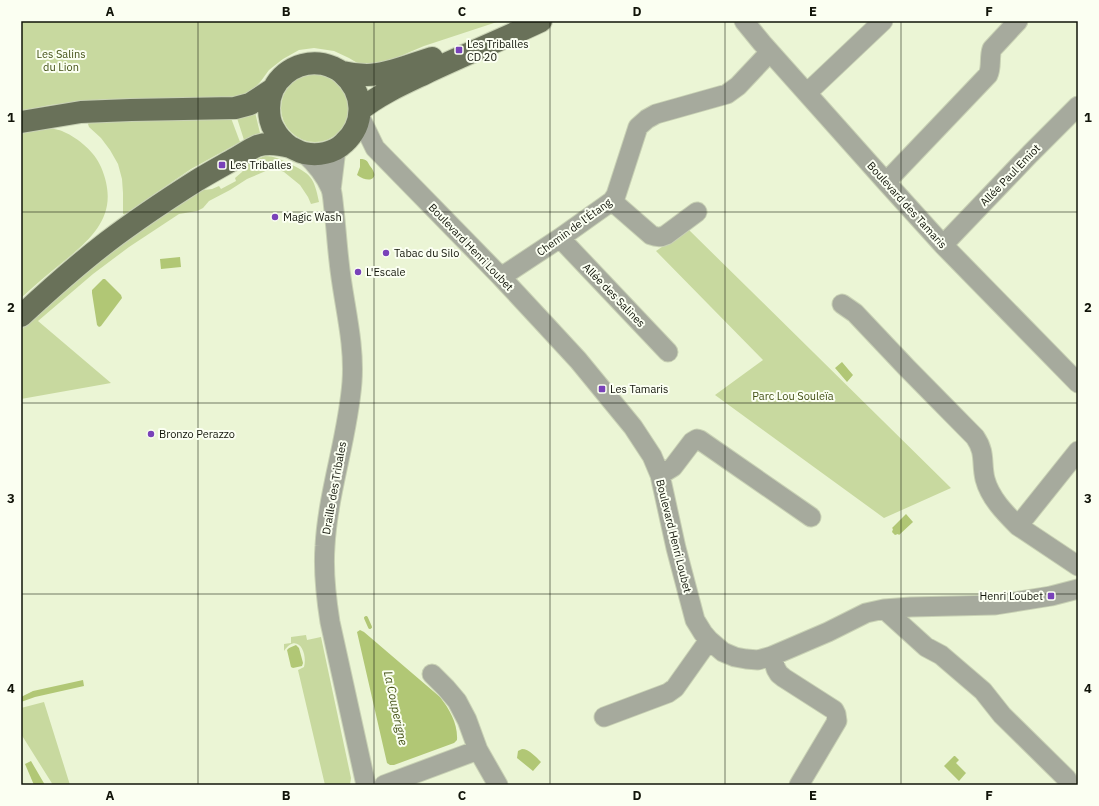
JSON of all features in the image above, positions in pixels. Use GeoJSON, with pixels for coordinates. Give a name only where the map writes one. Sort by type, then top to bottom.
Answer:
{"type":"FeatureCollection","features":[{"type":"Feature","properties":{"kind":"main road"},"geometry":{"type":"LineString","coordinates":[[297,150],[280,138],[273,128],[269,115],[269,102],[273,89],[280,78],[291,70],[303,64],[317,63],[330,66],[342,72],[367,75],[384,73],[459,50],[533,24]]}},
{"type":"Feature","properties":{"kind":"main road"},"geometry":{"type":"LineString","coordinates":[[360,113],[379,96],[389,90],[533,24]]}},
{"type":"Feature","properties":{"kind":"main road"},"geometry":{"type":"LineString","coordinates":[[21,316],[51,288],[107,242],[170,197],[210,172],[255,147],[272,144],[315,154],[326,153],[340,146],[355,129],[360,113],[358,96],[352,83],[342,72]]}},
{"type":"Feature","properties":{"kind":"main road"},"geometry":{"type":"LineString","coordinates":[[21,122],[81,112],[235,108],[250,104],[273,89]]}},
{"type":"Feature","properties":{"kind":"street","name":"Boulevard des Tamaris"},"geometry":{"type":"LineString","coordinates":[[744,21],[943,245],[1078,383]]}},
{"type":"Feature","properties":{"kind":"street"},"geometry":{"type":"LineString","coordinates":[[886,182],[988,75],[990,71],[990,54],[992,49],[1018,21]]}},
{"type":"Feature","properties":{"kind":"street"},"geometry":{"type":"LineString","coordinates":[[807,93],[881,23]]}},
{"type":"Feature","properties":{"kind":"street","name":"Chemin de l'Étang"},"geometry":{"type":"LineString","coordinates":[[501,277],[612,201],[616,195],[638,127],[641,124],[656,114],[727,94],[738,86],[770,52]]}},
{"type":"Feature","properties":{"kind":"street","name":"Allée Paul Emiot"},"geometry":{"type":"LineString","coordinates":[[943,245],[1078,106]]}},
{"type":"Feature","properties":{"kind":"street","name":"Boulevard Henri Loubet"},"geometry":{"type":"LineString","coordinates":[[360,113],[375,148],[501,277],[578,360],[633,427],[652,456],[660,475],[676,548],[696,620],[703,633],[723,652],[735,657],[758,660],[772,656],[828,632],[866,613],[884,609],[995,604],[1051,596],[1078,589]]}},
{"type":"Feature","properties":{"kind":"street"},"geometry":{"type":"LineString","coordinates":[[340,146],[360,143],[367,144],[375,148]]}},
{"type":"Feature","properties":{"kind":"street","name":"Draille des Tribales"},"geometry":{"type":"LineString","coordinates":[[331,190],[340,146]]}},
{"type":"Feature","properties":{"kind":"street","name":"Draille des Tribales"},"geometry":{"type":"LineString","coordinates":[[297,150],[313,161],[320,169],[331,190],[335,215],[341,281],[353,356],[349,411],[330,507],[325,546],[324,573],[330,622],[366,785]]}},
{"type":"Feature","properties":{"kind":"street"},"geometry":{"type":"LineString","coordinates":[[612,201],[655,237],[666,235],[697,212]]}},
{"type":"Feature","properties":{"kind":"street","name":"Allée des Salines"},"geometry":{"type":"LineString","coordinates":[[560,238],[668,352]]}},
{"type":"Feature","properties":{"kind":"street"},"geometry":{"type":"LineString","coordinates":[[842,304],[855,313],[975,437],[980,444],[982,451],[986,484],[998,504],[1018,526],[1078,566]]}},
{"type":"Feature","properties":{"kind":"street"},"geometry":{"type":"LineString","coordinates":[[660,475],[673,467],[692,442],[700,440],[811,517]]}},
{"type":"Feature","properties":{"kind":"street"},"geometry":{"type":"LineString","coordinates":[[1018,526],[1078,451]]}},
{"type":"Feature","properties":{"kind":"street"},"geometry":{"type":"LineString","coordinates":[[884,609],[926,647],[941,655],[983,691],[1002,714],[1067,779]]}},
{"type":"Feature","properties":{"kind":"street"},"geometry":{"type":"LineString","coordinates":[[604,717],[660,697],[671,691],[675,688],[709,640]]}},
{"type":"Feature","properties":{"kind":"street"},"geometry":{"type":"LineString","coordinates":[[772,656],[779,674],[834,710],[837,717],[837,721],[799,785]]}},
{"type":"Feature","properties":{"kind":"street"},"geometry":{"type":"LineString","coordinates":[[432,674],[457,701],[467,720],[478,750],[498,785]]}},
{"type":"Feature","properties":{"kind":"street"},"geometry":{"type":"LineString","coordinates":[[384,785],[478,750]]}},
{"type":"Feature","properties":{"kind":"green space","name":"Les Salins du Lion"},"geometry":{"type":"Polygon","coordinates":[[[21,21],[500,21],[424,46],[384,63],[359,64],[334,51],[314,48],[299,50],[283,59],[269,70],[252,91],[238,98],[107,99],[50,105],[21,111],[21,21]]]}},
{"type":"Feature","properties":{"kind":"green space"},"geometry":{"type":"Polygon","coordinates":[[[315,74],[328,76],[339,84],[347,95],[349,108],[347,121],[339,132],[328,140],[315,142],[302,140],[291,132],[283,121],[281,108],[283,95],[291,84],[302,76],[315,74]]]}},
{"type":"Feature","properties":{"kind":"green space"},"geometry":{"type":"Polygon","coordinates":[[[255,112],[260,133],[244,140],[237,118],[255,112]]]}},
{"type":"Feature","properties":{"kind":"green space"},"geometry":{"type":"Polygon","coordinates":[[[231,118],[240,142],[191,169],[123,214],[122,179],[118,164],[101,138],[89,127],[89,122],[231,118]]]}},
{"type":"Feature","properties":{"kind":"green space"},"geometry":{"type":"Polygon","coordinates":[[[46,127],[60,130],[69,135],[86,146],[95,156],[101,167],[106,183],[108,197],[106,210],[102,221],[95,232],[75,252],[21,298],[21,131],[46,127]]]}},
{"type":"Feature","properties":{"kind":"green space"},"geometry":{"type":"Polygon","coordinates":[[[265,156],[280,159],[307,174],[313,182],[319,202],[311,204],[300,185],[284,172],[277,169],[268,170],[247,179],[209,201],[203,208],[197,211],[179,214],[129,247],[93,274],[38,321],[111,383],[21,399],[21,330],[76,277],[196,191],[212,189],[219,186],[221,189],[236,181],[235,178],[242,172],[248,163],[265,156]]]}},
{"type":"Feature","properties":{"kind":"green space","name":"Parc Lou Souleïa"},"geometry":{"type":"Polygon","coordinates":[[[688,229],[951,488],[884,518],[715,395],[763,360],[656,251],[688,229]]]}},
{"type":"Feature","properties":{"kind":"green space"},"geometry":{"type":"Polygon","coordinates":[[[306,635],[307,640],[321,637],[351,778],[350,785],[325,785],[298,670],[304,667],[305,661],[303,650],[300,646],[293,643],[284,651],[284,644],[291,643],[291,637],[306,635]]]}},
{"type":"Feature","properties":{"kind":"green space"},"geometry":{"type":"Polygon","coordinates":[[[44,702],[70,785],[53,785],[21,734],[21,708],[44,702]]]}},
{"type":"Feature","properties":{"kind":"water"},"geometry":{"type":"Polygon","coordinates":[[[360,159],[364,159],[373,170],[374,177],[372,179],[369,180],[361,178],[357,175],[360,167],[360,159]]]}},
{"type":"Feature","properties":{"kind":"water"},"geometry":{"type":"Polygon","coordinates":[[[180,257],[181,267],[161,269],[160,259],[180,257]]]}},
{"type":"Feature","properties":{"kind":"water"},"geometry":{"type":"Polygon","coordinates":[[[103,279],[105,279],[121,295],[122,298],[99,327],[97,325],[92,290],[103,279]]]}},
{"type":"Feature","properties":{"kind":"water"},"geometry":{"type":"Polygon","coordinates":[[[842,362],[853,375],[847,382],[835,368],[842,362]]]}},
{"type":"Feature","properties":{"kind":"water"},"geometry":{"type":"Polygon","coordinates":[[[906,514],[913,522],[899,535],[895,535],[892,532],[892,528],[906,514]]]}},
{"type":"Feature","properties":{"kind":"water"},"geometry":{"type":"Polygon","coordinates":[[[360,630],[440,697],[455,723],[457,740],[454,743],[394,765],[387,763],[357,632],[360,630]]]}},
{"type":"Feature","properties":{"kind":"water"},"geometry":{"type":"Polygon","coordinates":[[[296,645],[299,648],[303,663],[302,666],[293,668],[291,667],[287,650],[296,645]]]}},
{"type":"Feature","properties":{"kind":"water"},"geometry":{"type":"Polygon","coordinates":[[[83,680],[84,686],[35,697],[21,702],[21,697],[33,691],[83,680]]]}},
{"type":"Feature","properties":{"kind":"water"},"geometry":{"type":"Polygon","coordinates":[[[522,749],[530,752],[541,762],[533,771],[517,758],[518,751],[522,749]]]}},
{"type":"Feature","properties":{"kind":"water"},"geometry":{"type":"Polygon","coordinates":[[[955,756],[959,760],[956,763],[966,773],[959,781],[944,766],[955,756]]]}},
{"type":"Feature","properties":{"kind":"water"},"geometry":{"type":"Polygon","coordinates":[[[31,761],[45,785],[34,785],[25,764],[31,761]]]}},
{"type":"Feature","properties":{"kind":"waterway","name":"La Couperigne"},"geometry":{"type":"LineString","coordinates":[[366,618],[370,627]]}},
{"type":"Feature","properties":{"kind":"place","name":"Les Triballes CD 20"},"geometry":{"type":"Point","coordinates":[459,50]}},
{"type":"Feature","properties":{"kind":"place","name":"Les Triballes"},"geometry":{"type":"Point","coordinates":[222,165]}},
{"type":"Feature","properties":{"kind":"place","name":"Magic Wash"},"geometry":{"type":"Point","coordinates":[275,217]}},
{"type":"Feature","properties":{"kind":"place","name":"Tabac du Silo"},"geometry":{"type":"Point","coordinates":[386,253]}},
{"type":"Feature","properties":{"kind":"place","name":"L'Escale"},"geometry":{"type":"Point","coordinates":[358,272]}},
{"type":"Feature","properties":{"kind":"place","name":"Les Tamaris"},"geometry":{"type":"Point","coordinates":[602,389]}},
{"type":"Feature","properties":{"kind":"place","name":"Bronzo Perazzo"},"geometry":{"type":"Point","coordinates":[151,434]}},
{"type":"Feature","properties":{"kind":"place","name":"Henri Loubet"},"geometry":{"type":"Point","coordinates":[1051,596]}}]}
